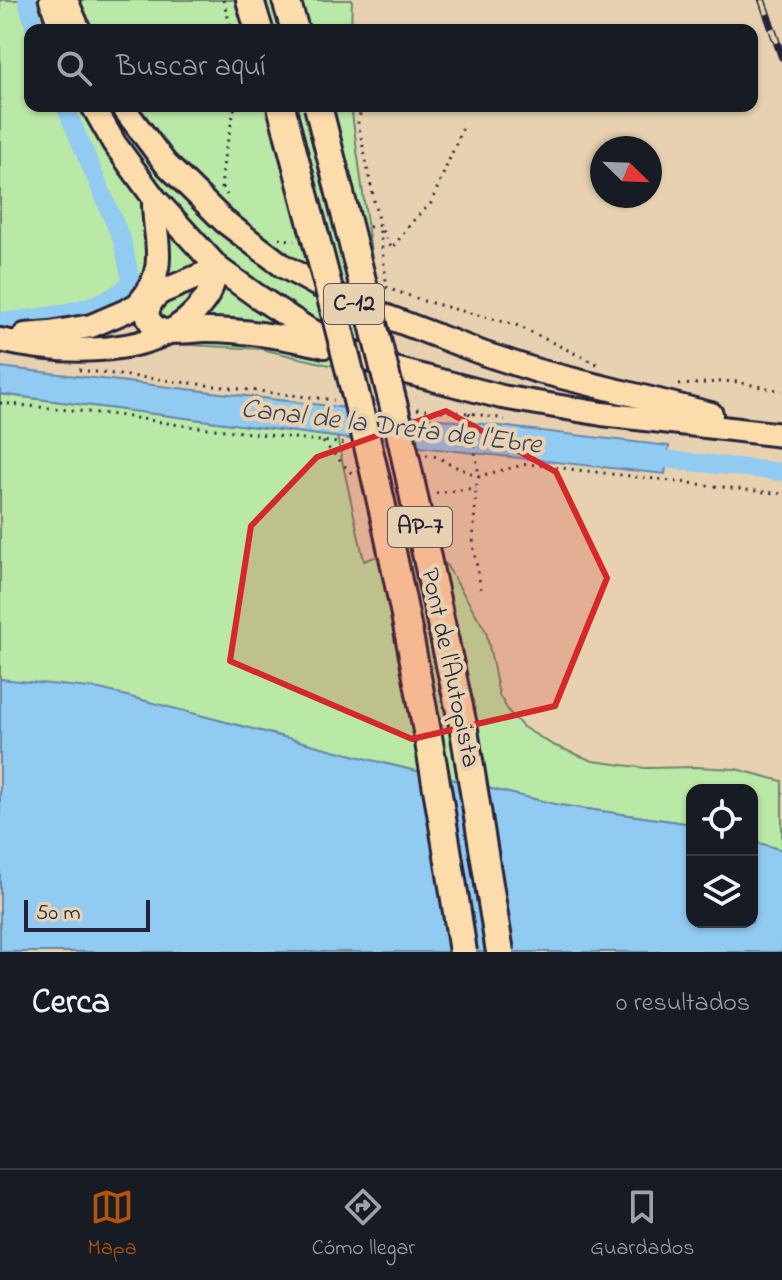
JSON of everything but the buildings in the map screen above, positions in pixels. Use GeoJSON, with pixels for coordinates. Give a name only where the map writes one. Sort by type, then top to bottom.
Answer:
{"type":"FeatureCollection","features":[{"type":"Feature","properties":{"kind":"highway"},"geometry":{"type":"LineString","coordinates":[[250,0],[257,24]]}},
{"type":"Feature","properties":{"kind":"highway"},"geometry":{"type":"LineString","coordinates":[[286,0],[293,24]]}},
{"type":"Feature","properties":{"kind":"highway","name":"Pont de l'Autopista"},"geometry":{"type":"LineString","coordinates":[[283,112],[364,431],[398,585],[427,730],[463,952]]}},
{"type":"Feature","properties":{"kind":"highway","name":"Pont de l'Autopista"},"geometry":{"type":"LineString","coordinates":[[320,112],[398,423],[464,730],[500,952]]}},
{"type":"Feature","properties":{"kind":"main road"},"geometry":{"type":"LineString","coordinates":[[51,0],[59,24]]}},
{"type":"Feature","properties":{"kind":"main road"},"geometry":{"type":"LineString","coordinates":[[66,0],[76,24]]}},
{"type":"Feature","properties":{"kind":"main road","name":"C-12"},"geometry":{"type":"LineString","coordinates":[[96,112],[114,143],[154,198],[218,268],[306,328],[361,356],[387,367],[515,400],[602,414],[782,432]]}},
{"type":"Feature","properties":{"kind":"main road","name":"C-12"},"geometry":{"type":"LineString","coordinates":[[127,112],[165,163],[211,209],[283,266],[351,303],[538,371],[782,432]]}},
{"type":"Feature","properties":{"kind":"main road"},"geometry":{"type":"LineString","coordinates":[[126,311],[143,298],[158,269],[154,198]]}},
{"type":"Feature","properties":{"kind":"main road"},"geometry":{"type":"LineString","coordinates":[[0,339],[91,326],[218,268]]}},
{"type":"Feature","properties":{"kind":"main road"},"geometry":{"type":"LineString","coordinates":[[0,339],[23,345],[91,350],[153,339],[184,322],[202,304],[218,268]]}},
{"type":"Feature","properties":{"kind":"main road"},"geometry":{"type":"LineString","coordinates":[[161,292],[151,301],[147,313],[150,322],[158,329],[257,333],[296,339],[361,356]]}},
{"type":"Feature","properties":{"kind":"path"},"geometry":{"type":"LineString","coordinates":[[223,0],[230,24]]}},
{"type":"Feature","properties":{"kind":"path"},"geometry":{"type":"LineString","coordinates":[[211,209],[222,187],[224,158],[234,112]]}},
{"type":"Feature","properties":{"kind":"path"},"geometry":{"type":"LineString","coordinates":[[360,112],[358,122],[379,225],[387,288],[516,325],[599,365]]}},
{"type":"Feature","properties":{"kind":"path"},"geometry":{"type":"LineString","coordinates":[[379,225],[392,249],[410,224],[431,203],[463,127]]}},
{"type":"Feature","properties":{"kind":"path"},"geometry":{"type":"LineString","coordinates":[[366,228],[379,225]]}},
{"type":"Feature","properties":{"kind":"path"},"geometry":{"type":"LineString","coordinates":[[672,385],[732,381],[782,391]]}},
{"type":"Feature","properties":{"kind":"path"},"geometry":{"type":"LineString","coordinates":[[0,403],[347,444]]}},
{"type":"Feature","properties":{"kind":"path"},"geometry":{"type":"LineString","coordinates":[[469,413],[479,476],[473,544],[481,590]]}},
{"type":"Feature","properties":{"kind":"path"},"geometry":{"type":"LineString","coordinates":[[423,455],[438,457],[479,476],[527,464],[782,494]]}},
{"type":"Feature","properties":{"kind":"highlighted area"},"geometry":{"type":"Polygon","coordinates":[[[446,411],[556,472],[607,578],[555,706],[412,739],[230,661],[251,526],[317,457],[446,411]]]}},
{"type":"Feature","properties":{"kind":"green space"},"geometry":{"type":"Polygon","coordinates":[[[0,0],[352,0],[351,24],[24,24],[24,112],[352,112],[376,289],[399,381],[261,349],[174,344],[141,352],[136,290],[61,323],[0,327],[0,0]]]}},
{"type":"Feature","properties":{"kind":"green space"},"geometry":{"type":"Polygon","coordinates":[[[0,394],[337,437],[364,561],[406,546],[445,563],[486,631],[499,695],[523,727],[553,745],[593,761],[645,768],[736,769],[782,781],[782,850],[758,843],[758,784],[686,784],[686,823],[559,805],[0,679],[0,394]]]}},
{"type":"Feature","properties":{"kind":"water"},"geometry":{"type":"Polygon","coordinates":[[[0,367],[669,446],[665,474],[357,440],[0,394],[0,367]]]}},
{"type":"Feature","properties":{"kind":"water"},"geometry":{"type":"Polygon","coordinates":[[[0,679],[100,689],[559,805],[686,823],[686,928],[758,928],[758,843],[782,850],[782,952],[0,952],[0,679]]]}},
{"type":"Feature","properties":{"kind":"waterway"},"geometry":{"type":"LineString","coordinates":[[27,0],[33,24]]}},
{"type":"Feature","properties":{"kind":"waterway"},"geometry":{"type":"LineString","coordinates":[[0,321],[72,311],[109,298],[131,280],[122,240],[68,112]]}},
{"type":"Feature","properties":{"kind":"waterway","name":"Canal de la Dreta de l'Ebre"},"geometry":{"type":"LineString","coordinates":[[646,457],[782,472]]}},
{"type":"Feature","properties":{"kind":"railway"},"geometry":{"type":"LineString","coordinates":[[762,0],[782,57]]}}]}
